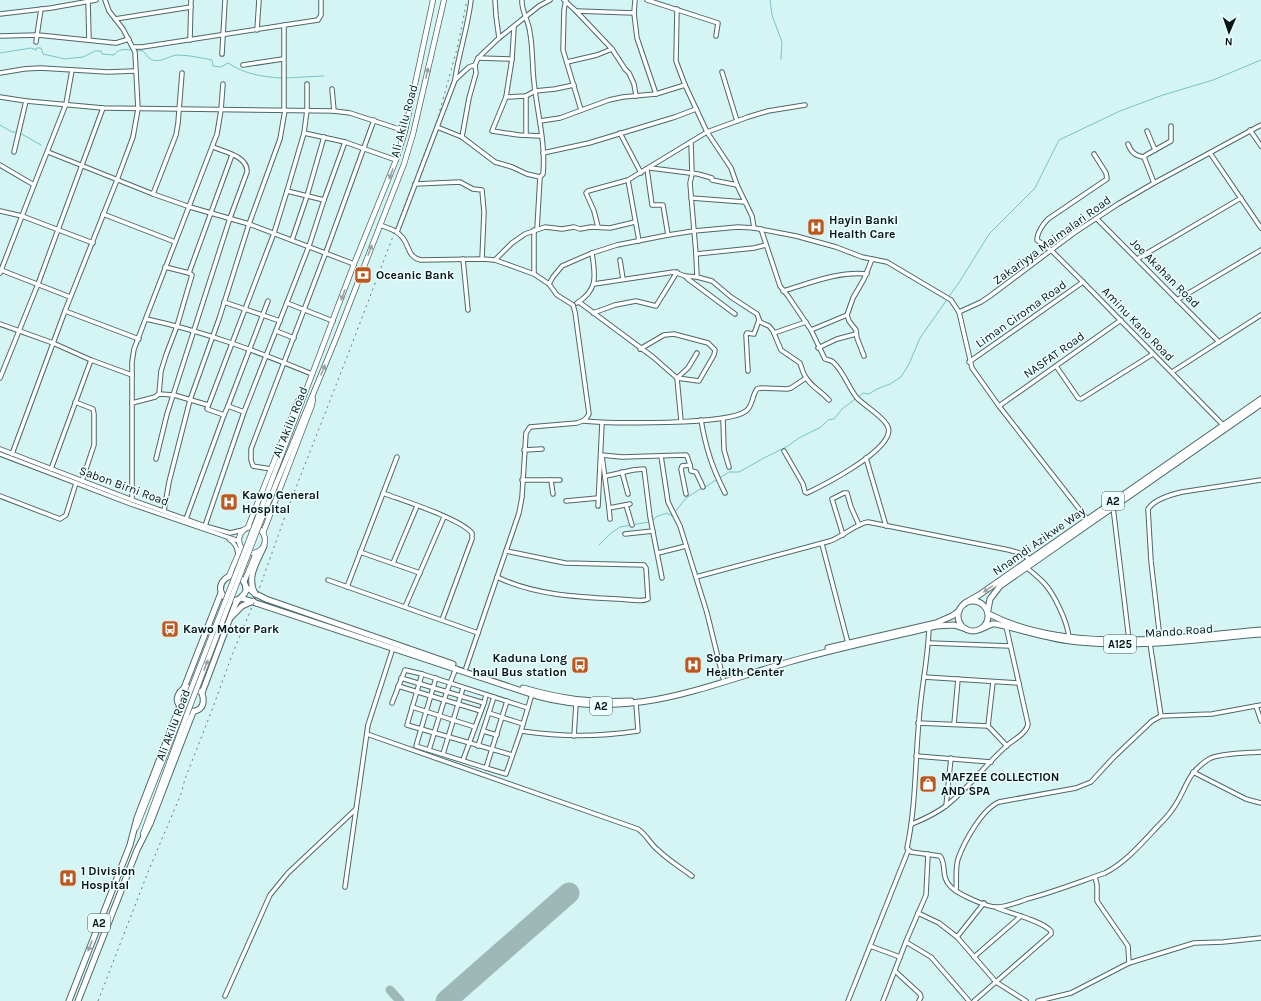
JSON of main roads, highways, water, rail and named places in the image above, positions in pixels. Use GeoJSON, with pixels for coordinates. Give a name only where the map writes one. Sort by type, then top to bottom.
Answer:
{"type":"FeatureCollection","features":[{"type":"Feature","properties":{"kind":"highway","name":"Nnamdi Azikwe Way"},"geometry":{"type":"LineString","coordinates":[[966,603],[1261,399]]}},
{"type":"Feature","properties":{"kind":"highway","name":"Nnamdi Azikwe Way"},"geometry":{"type":"LineString","coordinates":[[988,612],[990,600],[996,590],[1026,567],[1261,404]]}},
{"type":"Feature","properties":{"kind":"highway"},"geometry":{"type":"LineString","coordinates":[[256,594],[251,581],[253,571],[264,546]]}},
{"type":"Feature","properties":{"kind":"highway","name":"A2"},"geometry":{"type":"LineString","coordinates":[[69,1001],[129,846],[137,818],[180,706],[178,695],[184,688],[221,593],[221,583],[229,576],[238,576],[256,594],[266,599],[466,668],[499,681],[568,699],[590,702],[630,701],[680,691],[848,643],[942,621],[959,611]]}},
{"type":"Feature","properties":{"kind":"highway","name":"A2"},"geometry":{"type":"LineString","coordinates":[[78,1001],[137,849],[150,824],[190,713],[201,707],[203,702],[202,693],[229,620],[244,594],[245,584]]}},
{"type":"Feature","properties":{"kind":"highway","name":"A2"},"geometry":{"type":"LineString","coordinates":[[221,593],[228,600],[240,599],[254,601],[532,694],[551,700],[576,704],[615,705],[636,703],[682,694],[808,657],[929,628],[949,625],[966,629]]}},
{"type":"Feature","properties":{"kind":"highway"},"geometry":{"type":"LineString","coordinates":[[976,600],[985,605],[988,612],[988,620],[986,625],[981,629],[976,631],[966,629],[959,621],[959,611],[966,603],[976,600]]}},
{"type":"Feature","properties":{"kind":"highway"},"geometry":{"type":"LineString","coordinates":[[229,620],[242,606],[254,601]]}},
{"type":"Feature","properties":{"kind":"highway","name":"Mando Road"},"geometry":{"type":"LineString","coordinates":[[988,612],[1006,622],[1043,632],[1091,639],[1160,639],[1261,630]]}},
{"type":"Feature","properties":{"kind":"highway","name":"Mando Road"},"geometry":{"type":"LineString","coordinates":[[981,629],[992,624],[1006,626],[1039,636],[1064,641],[1093,644],[1150,643],[1261,634]]}},
{"type":"Feature","properties":{"kind":"highway"},"geometry":{"type":"LineString","coordinates":[[184,688],[194,687],[199,689],[202,693]]}},
{"type":"Feature","properties":{"kind":"highway"},"geometry":{"type":"LineString","coordinates":[[180,706],[183,710],[190,713]]}},
{"type":"Feature","properties":{"kind":"highway"},"geometry":{"type":"LineString","coordinates":[[129,846],[137,849]]}},
{"type":"Feature","properties":{"kind":"main road","name":"Ali Akilu Road"},"geometry":{"type":"LineString","coordinates":[[190,713],[306,390],[334,321],[354,264],[396,160],[405,131],[433,0]]}},
{"type":"Feature","properties":{"kind":"main road","name":"Ali Akilu Road"},"geometry":{"type":"LineString","coordinates":[[129,846],[258,523],[314,392],[404,164],[413,134],[444,0]]}},
{"type":"Feature","properties":{"kind":"main road"},"geometry":{"type":"LineString","coordinates":[[426,29],[437,31]]}},
{"type":"Feature","properties":{"kind":"main road"},"geometry":{"type":"LineString","coordinates":[[246,529],[253,527],[259,529],[263,533],[265,539],[264,546],[256,553],[245,552],[241,548],[238,541],[239,537],[246,529],[298,401],[306,390]]}},
{"type":"Feature","properties":{"kind":"main road"},"geometry":{"type":"LineString","coordinates":[[263,533],[312,405],[314,392]]}},
{"type":"Feature","properties":{"kind":"main road"},"geometry":{"type":"LineString","coordinates":[[229,576],[241,548]]}},
{"type":"Feature","properties":{"kind":"main road"},"geometry":{"type":"LineString","coordinates":[[245,584],[256,553]]}},
{"type":"Feature","properties":{"kind":"waterway"},"geometry":{"type":"LineString","coordinates":[[770,0],[772,15],[782,42],[781,59]]}},
{"type":"Feature","properties":{"kind":"waterway"},"geometry":{"type":"LineString","coordinates":[[0,53],[31,48],[36,50],[36,48],[41,48],[43,54],[65,59],[83,57],[95,51],[101,51],[102,54],[114,55],[122,50],[132,50]]}},
{"type":"Feature","properties":{"kind":"waterway"},"geometry":{"type":"LineString","coordinates":[[135,50],[143,51],[149,58],[156,61],[177,55],[190,56],[212,60],[213,66],[221,67],[228,63],[241,70],[254,74],[282,78]]}},
{"type":"Feature","properties":{"kind":"waterway"},"geometry":{"type":"LineString","coordinates":[[705,487],[729,472],[739,472],[788,446],[799,438],[821,427],[828,420],[834,419],[842,409],[863,393],[869,394],[901,377],[909,364],[920,338],[960,281],[989,234],[1035,188],[1059,140],[1120,111],[1163,95],[1213,80],[1261,60]]}},
{"type":"Feature","properties":{"kind":"waterway"},"geometry":{"type":"LineString","coordinates":[[285,78],[324,76]]}},
{"type":"Feature","properties":{"kind":"waterway"},"geometry":{"type":"LineString","coordinates":[[0,125],[12,132],[18,132],[41,145]]}},
{"type":"Feature","properties":{"kind":"waterway"},"geometry":{"type":"LineString","coordinates":[[675,512],[686,498],[702,488]]}},
{"type":"Feature","properties":{"kind":"waterway"},"geometry":{"type":"LineString","coordinates":[[652,521],[656,517],[667,513],[672,516],[673,515]]}},
{"type":"Feature","properties":{"kind":"waterway"},"geometry":{"type":"LineString","coordinates":[[599,545],[611,533],[620,527],[649,522]]}},
{"type":"Feature","properties":{"kind":"railway"},"geometry":{"type":"LineString","coordinates":[[98,1001],[148,872],[181,794],[185,779],[232,655],[257,595],[288,508],[437,121],[457,49],[467,0]]}},
{"type":"Feature","properties":{"kind":"place","name":"Hayin Banki Health Care"},"geometry":{"type":"Point","coordinates":[816,227]}},
{"type":"Feature","properties":{"kind":"place","name":"Oceanic Bank"},"geometry":{"type":"Point","coordinates":[363,275]}},
{"type":"Feature","properties":{"kind":"place","name":"Kawo General Hospital"},"geometry":{"type":"Point","coordinates":[229,502]}},
{"type":"Feature","properties":{"kind":"place","name":"Kawo Motor Park"},"geometry":{"type":"Point","coordinates":[170,629]}},
{"type":"Feature","properties":{"kind":"place","name":"Kaduna Long haul Bus station"},"geometry":{"type":"Point","coordinates":[580,665]}},
{"type":"Feature","properties":{"kind":"place","name":"Soba Primary Health Center"},"geometry":{"type":"Point","coordinates":[693,665]}},
{"type":"Feature","properties":{"kind":"place","name":"MAFZEE COLLECTION AND SPA"},"geometry":{"type":"Point","coordinates":[928,784]}},
{"type":"Feature","properties":{"kind":"place","name":"1 Division Hospital"},"geometry":{"type":"Point","coordinates":[68,878]}}]}
